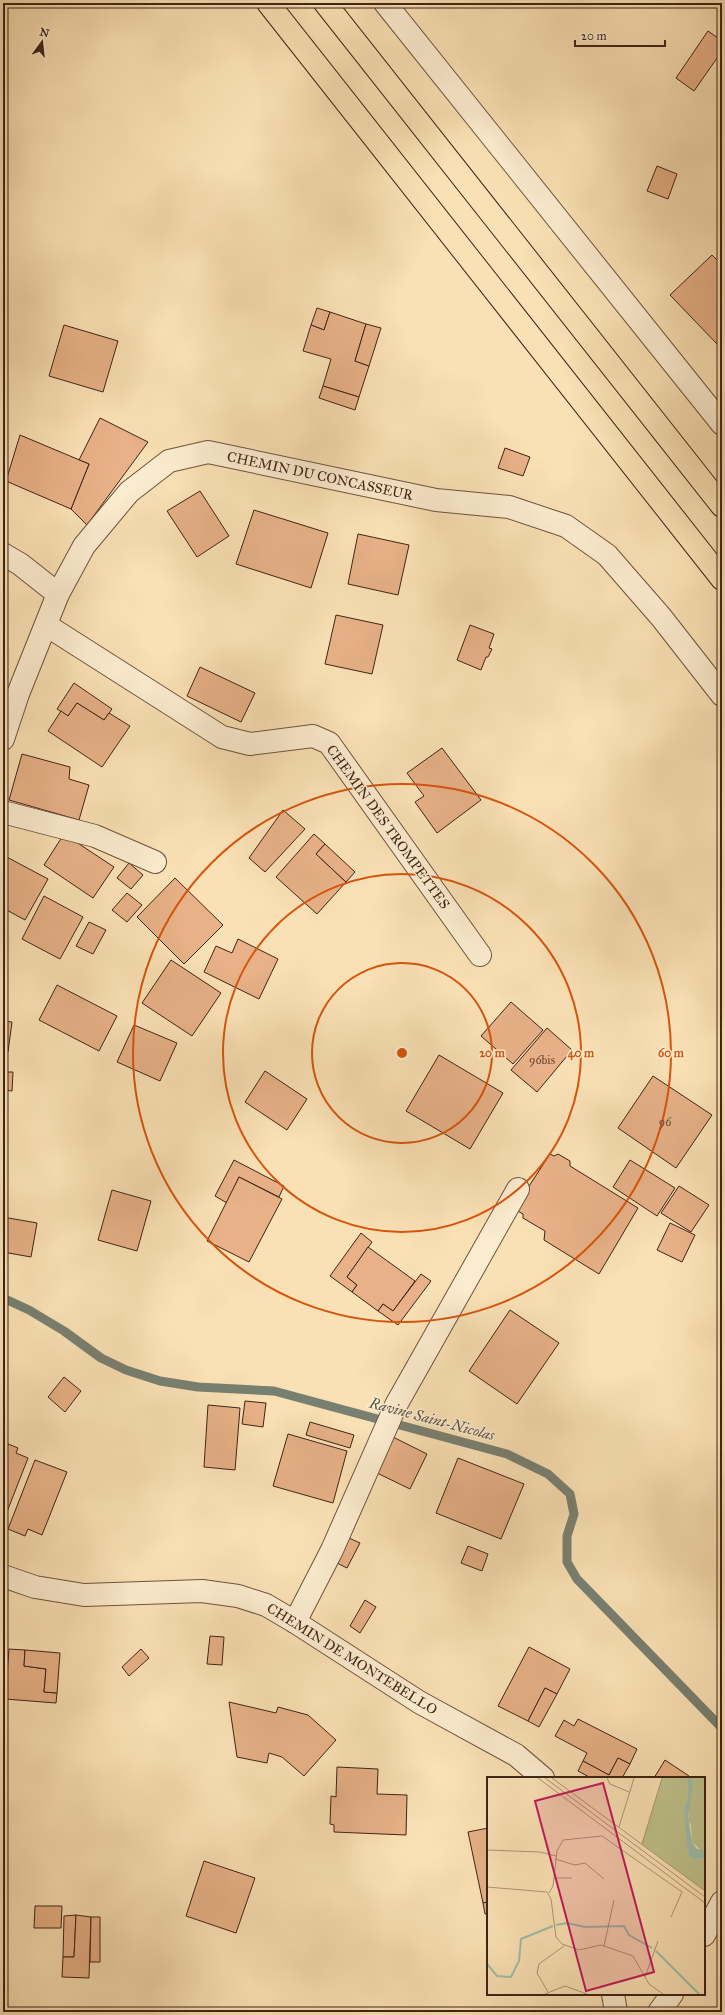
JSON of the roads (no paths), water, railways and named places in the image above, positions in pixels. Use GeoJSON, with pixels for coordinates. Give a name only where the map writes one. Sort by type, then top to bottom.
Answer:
{"type":"FeatureCollection","features":[{"type":"Feature","properties":{"kind":"highway"},"geometry":{"type":"LineString","coordinates":[[268,3],[722,579]]}},
{"type":"Feature","properties":{"kind":"highway"},"geometry":{"type":"LineString","coordinates":[[325,3],[722,506]]}},
{"type":"Feature","properties":{"kind":"street"},"geometry":{"type":"LineString","coordinates":[[385,3],[722,424]]}},
{"type":"Feature","properties":{"kind":"street","name":"CHEMIN DU CONCASSEUR"},"geometry":{"type":"LineString","coordinates":[[3,739],[58,594],[84,546],[129,492],[169,462],[208,452],[436,500],[509,506],[566,526],[607,555],[661,616],[722,695]]}},
{"type":"Feature","properties":{"kind":"street"},"geometry":{"type":"LineString","coordinates":[[3,554],[20,564],[58,594]]}},
{"type":"Feature","properties":{"kind":"street","name":"CHEMIN DES TROMPETTES"},"geometry":{"type":"LineString","coordinates":[[46,624],[222,737],[250,744],[312,736],[328,743],[480,955]]}},
{"type":"Feature","properties":{"kind":"street"},"geometry":{"type":"LineString","coordinates":[[3,812],[95,836],[155,862]]}},
{"type":"Feature","properties":{"kind":"street"},"geometry":{"type":"LineString","coordinates":[[295,1622],[332,1550],[396,1405],[518,1189]]}},
{"type":"Feature","properties":{"kind":"street","name":"CHEMIN DE MONTEBELLO"},"geometry":{"type":"LineString","coordinates":[[3,1576],[35,1587],[84,1595],[202,1590],[238,1596],[266,1605],[419,1702],[516,1755],[542,1777]]}},
{"type":"Feature","properties":{"kind":"street"},"geometry":{"type":"LineString","coordinates":[[705,1933],[722,1902]]}},
{"type":"Feature","properties":{"kind":"street"},"geometry":{"type":"LineString","coordinates":[[613,1995],[616,2012]]}},
{"type":"Feature","properties":{"kind":"street"},"geometry":{"type":"LineString","coordinates":[[659,2012],[671,1995]]}},
{"type":"Feature","properties":{"kind":"waterway","name":"Ravine Saint-Nicolas"},"geometry":{"type":"LineString","coordinates":[[3,1298],[29,1310],[64,1331],[101,1358],[126,1370],[160,1381],[198,1387],[274,1391],[507,1454],[548,1474],[570,1494],[574,1514],[567,1536],[567,1562],[577,1579],[722,1728]]}}]}
